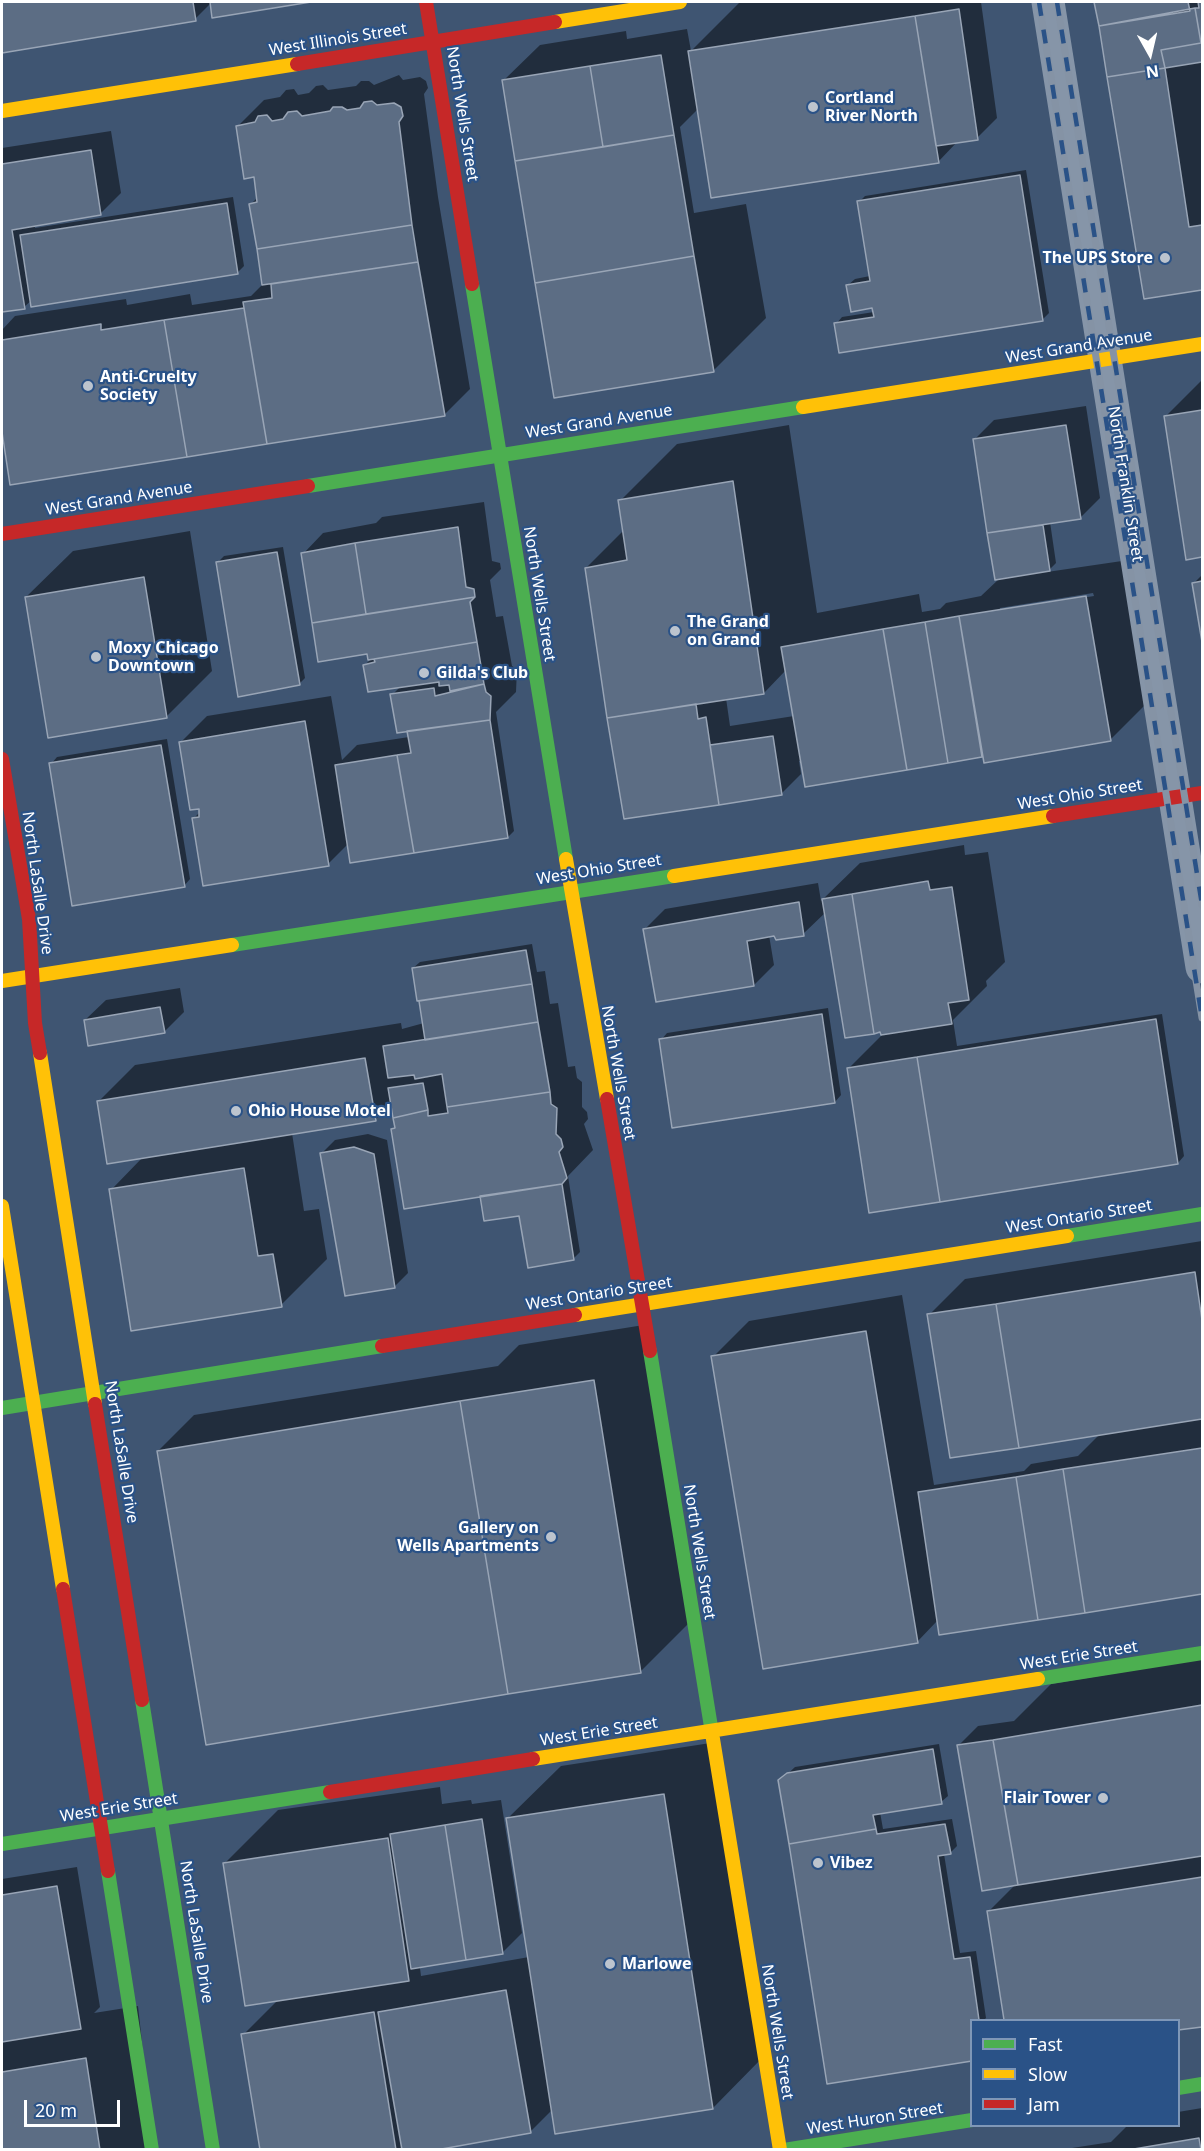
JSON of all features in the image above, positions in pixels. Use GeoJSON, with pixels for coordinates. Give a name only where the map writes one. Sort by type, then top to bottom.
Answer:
{"type":"FeatureCollection","features":[{"type":"Feature","properties":{"kind":"main road","name":"North Wells Street"},"geometry":{"type":"LineString","coordinates":[[426,2],[570,891],[642,1304],[782,2150]]}},
{"type":"Feature","properties":{"kind":"main road","name":"West Illinois Street"},"geometry":{"type":"LineString","coordinates":[[2,111],[681,2]]}},
{"type":"Feature","properties":{"kind":"main road","name":"West Grand Avenue"},"geometry":{"type":"LineString","coordinates":[[2,534],[1203,344]]}},
{"type":"Feature","properties":{"kind":"main road","name":"North LaSalle Drive"},"geometry":{"type":"LineString","coordinates":[[2,759],[29,919],[35,1023],[213,2150]]}},
{"type":"Feature","properties":{"kind":"main road","name":"West Ohio Street"},"geometry":{"type":"LineString","coordinates":[[2,981],[1189,795]]}},
{"type":"Feature","properties":{"kind":"main road"},"geometry":{"type":"LineString","coordinates":[[2,1206],[152,2150]]}},
{"type":"Feature","properties":{"kind":"main road","name":"West Ontario Street"},"geometry":{"type":"LineString","coordinates":[[2,1408],[1203,1214]]}},
{"type":"Feature","properties":{"kind":"main road","name":"West Erie Street"},"geometry":{"type":"LineString","coordinates":[[2,1844],[1203,1653]]}},
{"type":"Feature","properties":{"kind":"main road"},"geometry":{"type":"LineString","coordinates":[[1180,2088],[1203,2084]]}},
{"type":"Feature","properties":{"kind":"main road","name":"West Huron Street"},"geometry":{"type":"LineString","coordinates":[[782,2150],[970,2120]]}},
{"type":"Feature","properties":{"kind":"street","name":"North Franklin Street"},"geometry":{"type":"LineString","coordinates":[[1048,2],[1104,359],[1189,795],[1203,967]]}},
{"type":"Feature","properties":{"kind":"building"},"geometry":{"type":"Polygon","coordinates":[[[2,2],[193,2],[196,21],[2,53],[2,2]]]}},
{"type":"Feature","properties":{"kind":"building"},"geometry":{"type":"Polygon","coordinates":[[[210,2],[311,2],[212,18],[210,2]]]}},
{"type":"Feature","properties":{"kind":"building"},"geometry":{"type":"Polygon","coordinates":[[[1094,2],[1188,2],[1190,11],[1099,26],[1094,2]]]}},
{"type":"Feature","properties":{"kind":"building"},"geometry":{"type":"Polygon","coordinates":[[[1198,2],[1202,2],[1202,62],[1165,68],[1161,50],[1201,43],[1195,8],[1199,8],[1198,2]]]}},
{"type":"Feature","properties":{"kind":"building"},"geometry":{"type":"Polygon","coordinates":[[[1195,8],[1201,43],[1161,50],[1165,68],[1107,77],[1099,26],[1195,8]]]}},
{"type":"Feature","properties":{"kind":"building"},"geometry":{"type":"Polygon","coordinates":[[[959,9],[978,140],[936,146],[915,16],[959,9]]]}},
{"type":"Feature","properties":{"kind":"building","name":"Cortland River North"},"geometry":{"type":"Polygon","coordinates":[[[915,16],[939,163],[711,198],[688,51],[915,16]]]}},
{"type":"Feature","properties":{"kind":"building"},"geometry":{"type":"Polygon","coordinates":[[[661,55],[674,135],[603,147],[590,66],[661,55]]]}},
{"type":"Feature","properties":{"kind":"building"},"geometry":{"type":"Polygon","coordinates":[[[590,66],[603,147],[515,161],[502,80],[590,66]]]}},
{"type":"Feature","properties":{"kind":"building"},"geometry":{"type":"Polygon","coordinates":[[[1165,68],[1189,227],[1202,225],[1202,290],[1144,299],[1107,77],[1165,68]]]}},
{"type":"Feature","properties":{"kind":"building"},"geometry":{"type":"Polygon","coordinates":[[[372,101],[377,105],[394,103],[401,107],[403,116],[399,122],[412,225],[257,249],[249,204],[257,202],[254,177],[244,179],[236,126],[255,122],[258,116],[267,115],[272,121],[283,119],[288,112],[297,111],[302,116],[330,111],[333,107],[342,107],[347,110],[360,108],[364,102],[372,101]]]}},
{"type":"Feature","properties":{"kind":"building"},"geometry":{"type":"Polygon","coordinates":[[[674,135],[694,256],[535,283],[515,161],[674,135]]]}},
{"type":"Feature","properties":{"kind":"building"},"geometry":{"type":"Polygon","coordinates":[[[91,150],[101,215],[12,230],[25,309],[2,312],[2,164],[91,150]]]}},
{"type":"Feature","properties":{"kind":"building"},"geometry":{"type":"Polygon","coordinates":[[[1020,175],[1043,321],[839,353],[834,323],[874,317],[872,308],[851,312],[846,285],[870,281],[857,201],[1020,175]]]}},
{"type":"Feature","properties":{"kind":"building"},"geometry":{"type":"Polygon","coordinates":[[[227,203],[238,274],[31,307],[20,235],[227,203]]]}},
{"type":"Feature","properties":{"kind":"building"},"geometry":{"type":"Polygon","coordinates":[[[412,225],[418,262],[262,285],[257,249],[412,225]]]}},
{"type":"Feature","properties":{"kind":"building"},"geometry":{"type":"Polygon","coordinates":[[[694,256],[714,372],[554,398],[535,283],[694,256]]]}},
{"type":"Feature","properties":{"kind":"building"},"geometry":{"type":"Polygon","coordinates":[[[418,262],[445,416],[267,444],[243,302],[272,298],[271,284],[418,262]]]}},
{"type":"Feature","properties":{"kind":"building"},"geometry":{"type":"Polygon","coordinates":[[[244,308],[267,444],[187,457],[164,320],[244,308]]]}},
{"type":"Feature","properties":{"kind":"building","name":"Anti-Cruelty Society"},"geometry":{"type":"Polygon","coordinates":[[[164,320],[187,457],[10,485],[2,432],[2,340],[101,324],[101,330],[164,320]]]}},
{"type":"Feature","properties":{"kind":"building"},"geometry":{"type":"Polygon","coordinates":[[[1202,410],[1202,557],[1186,560],[1164,416],[1202,410]]]}},
{"type":"Feature","properties":{"kind":"building"},"geometry":{"type":"Polygon","coordinates":[[[1066,425],[1081,519],[987,533],[973,439],[1066,425]]]}},
{"type":"Feature","properties":{"kind":"building","name":"The Grand on Grand"},"geometry":{"type":"Polygon","coordinates":[[[733,481],[764,694],[607,718],[585,568],[627,560],[618,500],[733,481]]]}},
{"type":"Feature","properties":{"kind":"building"},"geometry":{"type":"Polygon","coordinates":[[[1043,525],[1050,571],[995,580],[987,533],[1043,525]]]}},
{"type":"Feature","properties":{"kind":"building"},"geometry":{"type":"Polygon","coordinates":[[[458,527],[466,587],[474,589],[475,597],[366,614],[355,543],[458,527]]]}},
{"type":"Feature","properties":{"kind":"building"},"geometry":{"type":"Polygon","coordinates":[[[355,543],[366,614],[312,623],[301,553],[355,543]]]}},
{"type":"Feature","properties":{"kind":"building"},"geometry":{"type":"Polygon","coordinates":[[[277,552],[300,685],[238,697],[216,562],[277,552]]]}},
{"type":"Feature","properties":{"kind":"building","name":"Moxy Chicago Downtown"},"geometry":{"type":"Polygon","coordinates":[[[144,577],[167,718],[48,738],[25,597],[144,577]]]}},
{"type":"Feature","properties":{"kind":"building"},"geometry":{"type":"Polygon","coordinates":[[[1202,581],[1202,642],[1192,583],[1202,581]]]}},
{"type":"Feature","properties":{"kind":"building"},"geometry":{"type":"Polygon","coordinates":[[[1086,596],[1111,741],[984,763],[959,616],[1086,596]]]}},
{"type":"Feature","properties":{"kind":"building"},"geometry":{"type":"Polygon","coordinates":[[[475,597],[470,602],[477,642],[368,660],[367,654],[318,662],[312,623],[475,597]]]}},
{"type":"Feature","properties":{"kind":"building"},"geometry":{"type":"Polygon","coordinates":[[[959,616],[982,757],[948,763],[925,622],[959,616]]]}},
{"type":"Feature","properties":{"kind":"building"},"geometry":{"type":"Polygon","coordinates":[[[925,622],[948,763],[907,770],[883,629],[925,622]]]}},
{"type":"Feature","properties":{"kind":"building"},"geometry":{"type":"Polygon","coordinates":[[[883,629],[907,770],[805,787],[781,647],[883,629]]]}},
{"type":"Feature","properties":{"kind":"building","name":"Gilda's Club"},"geometry":{"type":"Polygon","coordinates":[[[477,642],[484,684],[450,691],[449,685],[439,686],[439,682],[368,692],[363,665],[375,662],[374,659],[477,642]]]}},
{"type":"Feature","properties":{"kind":"building"},"geometry":{"type":"Polygon","coordinates":[[[484,684],[486,692],[491,696],[490,720],[397,733],[390,694],[434,688],[435,696],[484,684]]]}},
{"type":"Feature","properties":{"kind":"building"},"geometry":{"type":"Polygon","coordinates":[[[696,704],[698,719],[706,717],[719,805],[624,819],[607,718],[696,704]]]}},
{"type":"Feature","properties":{"kind":"building"},"geometry":{"type":"Polygon","coordinates":[[[490,720],[508,838],[414,853],[397,755],[411,753],[407,731],[490,720]]]}},
{"type":"Feature","properties":{"kind":"building"},"geometry":{"type":"Polygon","coordinates":[[[305,721],[329,866],[203,886],[192,818],[199,817],[199,809],[190,810],[179,742],[305,721]]]}},
{"type":"Feature","properties":{"kind":"building"},"geometry":{"type":"Polygon","coordinates":[[[773,736],[782,795],[719,805],[710,745],[773,736]]]}},
{"type":"Feature","properties":{"kind":"building"},"geometry":{"type":"Polygon","coordinates":[[[161,745],[185,887],[72,906],[49,763],[161,745]]]}},
{"type":"Feature","properties":{"kind":"building"},"geometry":{"type":"Polygon","coordinates":[[[397,755],[414,853],[350,863],[335,765],[397,755]]]}},
{"type":"Feature","properties":{"kind":"building"},"geometry":{"type":"Polygon","coordinates":[[[928,881],[930,890],[952,887],[969,1000],[948,1003],[952,1024],[881,1035],[880,1032],[874,1034],[852,894],[928,881]]]}},
{"type":"Feature","properties":{"kind":"building"},"geometry":{"type":"Polygon","coordinates":[[[852,894],[874,1034],[845,1038],[822,899],[852,894]]]}},
{"type":"Feature","properties":{"kind":"building"},"geometry":{"type":"Polygon","coordinates":[[[799,902],[804,936],[776,940],[774,936],[747,941],[754,986],[656,1002],[643,929],[799,902]]]}},
{"type":"Feature","properties":{"kind":"building"},"geometry":{"type":"Polygon","coordinates":[[[526,950],[532,984],[417,1001],[412,968],[526,950]]]}},
{"type":"Feature","properties":{"kind":"building"},"geometry":{"type":"Polygon","coordinates":[[[532,984],[538,1022],[425,1040],[419,1001],[532,984]]]}},
{"type":"Feature","properties":{"kind":"building"},"geometry":{"type":"Polygon","coordinates":[[[160,1007],[165,1033],[88,1046],[84,1020],[160,1007]]]}},
{"type":"Feature","properties":{"kind":"building"},"geometry":{"type":"Polygon","coordinates":[[[822,1014],[835,1103],[672,1128],[659,1039],[822,1014]]]}},
{"type":"Feature","properties":{"kind":"building"},"geometry":{"type":"Polygon","coordinates":[[[1156,1019],[1178,1164],[940,1202],[917,1057],[1156,1019]]]}},
{"type":"Feature","properties":{"kind":"building"},"geometry":{"type":"Polygon","coordinates":[[[538,1022],[550,1092],[447,1107],[442,1074],[415,1079],[414,1075],[388,1078],[383,1046],[538,1022]]]}},
{"type":"Feature","properties":{"kind":"building"},"geometry":{"type":"Polygon","coordinates":[[[917,1057],[940,1202],[869,1213],[847,1068],[917,1057]]]}},
{"type":"Feature","properties":{"kind":"building","name":"Ohio House Motel"},"geometry":{"type":"Polygon","coordinates":[[[365,1058],[376,1121],[107,1164],[97,1101],[365,1058]]]}},
{"type":"Feature","properties":{"kind":"building"},"geometry":{"type":"Polygon","coordinates":[[[423,1083],[428,1110],[393,1118],[388,1088],[423,1083]]]}},
{"type":"Feature","properties":{"kind":"building"},"geometry":{"type":"Polygon","coordinates":[[[550,1092],[551,1104],[557,1108],[556,1134],[561,1139],[563,1147],[559,1152],[567,1178],[562,1184],[404,1209],[391,1129],[395,1128],[393,1118],[428,1110],[428,1116],[448,1113],[447,1107],[550,1092]]]}},
{"type":"Feature","properties":{"kind":"building"},"geometry":{"type":"Polygon","coordinates":[[[354,1147],[374,1154],[395,1288],[345,1296],[320,1153],[354,1147]]]}},
{"type":"Feature","properties":{"kind":"building"},"geometry":{"type":"Polygon","coordinates":[[[244,1168],[258,1256],[273,1254],[282,1307],[131,1331],[109,1189],[244,1168]]]}},
{"type":"Feature","properties":{"kind":"building"},"geometry":{"type":"Polygon","coordinates":[[[562,1184],[574,1260],[528,1268],[519,1216],[484,1221],[480,1196],[562,1184]]]}},
{"type":"Feature","properties":{"kind":"building"},"geometry":{"type":"Polygon","coordinates":[[[1195,1272],[1202,1320],[1202,1419],[1019,1448],[996,1304],[1195,1272]]]}},
{"type":"Feature","properties":{"kind":"building"},"geometry":{"type":"Polygon","coordinates":[[[996,1304],[1019,1448],[950,1458],[927,1314],[996,1304]]]}},
{"type":"Feature","properties":{"kind":"building"},"geometry":{"type":"Polygon","coordinates":[[[866,1331],[918,1643],[763,1669],[711,1356],[866,1331]]]}},
{"type":"Feature","properties":{"kind":"building","name":"Gallery on Wells Apartments"},"geometry":{"type":"Polygon","coordinates":[[[594,1380],[641,1673],[508,1694],[460,1401],[594,1380]]]}},
{"type":"Feature","properties":{"kind":"building"},"geometry":{"type":"Polygon","coordinates":[[[460,1401],[508,1694],[206,1745],[157,1451],[460,1401]]]}},
{"type":"Feature","properties":{"kind":"building"},"geometry":{"type":"Polygon","coordinates":[[[1202,1448],[1202,1594],[1085,1613],[1063,1469],[1202,1448]]]}},
{"type":"Feature","properties":{"kind":"building"},"geometry":{"type":"Polygon","coordinates":[[[1063,1469],[1085,1613],[1038,1620],[1016,1477],[1063,1469]]]}},
{"type":"Feature","properties":{"kind":"building"},"geometry":{"type":"Polygon","coordinates":[[[1016,1477],[1038,1620],[939,1635],[918,1492],[1016,1477]]]}},
{"type":"Feature","properties":{"kind":"building","name":"Flair Tower"},"geometry":{"type":"Polygon","coordinates":[[[1202,1705],[1202,1856],[1018,1885],[993,1740],[1202,1705]]]}},
{"type":"Feature","properties":{"kind":"building"},"geometry":{"type":"Polygon","coordinates":[[[993,1740],[1018,1885],[982,1891],[957,1745],[993,1740]]]}},
{"type":"Feature","properties":{"kind":"building"},"geometry":{"type":"Polygon","coordinates":[[[933,1749],[942,1804],[873,1815],[876,1829],[789,1844],[778,1780],[787,1773],[933,1749]]]}},
{"type":"Feature","properties":{"kind":"building","name":"Marlowe"},"geometry":{"type":"Polygon","coordinates":[[[664,1794],[713,2109],[555,2134],[506,1818],[664,1794]]]}},
{"type":"Feature","properties":{"kind":"building"},"geometry":{"type":"Polygon","coordinates":[[[482,1819],[503,1954],[466,1960],[445,1825],[482,1819]]]}},
{"type":"Feature","properties":{"kind":"building"},"geometry":{"type":"Polygon","coordinates":[[[945,1824],[951,1854],[938,1856],[954,1959],[970,1957],[979,2019],[970,2019],[970,2061],[827,2084],[789,1844],[876,1829],[877,1834],[945,1824]]]}},
{"type":"Feature","properties":{"kind":"building"},"geometry":{"type":"Polygon","coordinates":[[[445,1825],[466,1960],[411,1969],[390,1834],[445,1825]]]}},
{"type":"Feature","properties":{"kind":"building"},"geometry":{"type":"Polygon","coordinates":[[[388,1838],[409,1981],[245,2006],[223,1863],[388,1838]]]}},
{"type":"Feature","properties":{"kind":"building"},"geometry":{"type":"Polygon","coordinates":[[[1202,1877],[1202,2027],[1180,2030],[1180,2019],[1004,2019],[987,1911],[1202,1877]]]}},
{"type":"Feature","properties":{"kind":"building"},"geometry":{"type":"Polygon","coordinates":[[[57,1886],[81,2029],[2,2042],[2,1895],[57,1886]]]}},
{"type":"Feature","properties":{"kind":"building"},"geometry":{"type":"Polygon","coordinates":[[[506,1990],[531,2133],[436,2150],[402,2150],[378,2012],[506,1990]]]}},
{"type":"Feature","properties":{"kind":"building"},"geometry":{"type":"Polygon","coordinates":[[[374,2012],[396,2150],[260,2150],[241,2034],[374,2012]]]}},
{"type":"Feature","properties":{"kind":"building"},"geometry":{"type":"Polygon","coordinates":[[[86,2058],[100,2150],[2,2150],[2,2072],[86,2058]]]}},
{"type":"Feature","properties":{"kind":"building"},"geometry":{"type":"Polygon","coordinates":[[[1199,2138],[1201,2150],[1128,2150],[1199,2138]]]}},
{"type":"Feature","properties":{"kind":"railway"},"geometry":{"type":"LineString","coordinates":[[1039,2],[1202,1018]]}},
{"type":"Feature","properties":{"kind":"railway"},"geometry":{"type":"LineString","coordinates":[[1057,2],[1202,905]]}},
{"type":"Feature","properties":{"kind":"traffic: fast"},"geometry":{"type":"LineString","coordinates":[[472,284],[566,859]]}},
{"type":"Feature","properties":{"kind":"traffic: fast"},"geometry":{"type":"LineString","coordinates":[[308,486],[803,407]]}},
{"type":"Feature","properties":{"kind":"traffic: fast"},"geometry":{"type":"LineString","coordinates":[[232,945],[674,876]]}},
{"type":"Feature","properties":{"kind":"traffic: fast"},"geometry":{"type":"LineString","coordinates":[[1067,1236],[1202,1214]]}},
{"type":"Feature","properties":{"kind":"traffic: fast"},"geometry":{"type":"LineString","coordinates":[[2,1408],[382,1346]]}},
{"type":"Feature","properties":{"kind":"traffic: fast"},"geometry":{"type":"LineString","coordinates":[[650,1351],[712,1733]]}},
{"type":"Feature","properties":{"kind":"traffic: fast"},"geometry":{"type":"LineString","coordinates":[[1038,1679],[1202,1653]]}},
{"type":"Feature","properties":{"kind":"traffic: fast"},"geometry":{"type":"LineString","coordinates":[[142,1700],[213,2150]]}},
{"type":"Feature","properties":{"kind":"traffic: fast"},"geometry":{"type":"LineString","coordinates":[[2,1844],[330,1792]]}},
{"type":"Feature","properties":{"kind":"traffic: fast"},"geometry":{"type":"LineString","coordinates":[[108,1871],[152,2150]]}},
{"type":"Feature","properties":{"kind":"traffic: fast"},"geometry":{"type":"LineString","coordinates":[[1180,2088],[1202,2084]]}},
{"type":"Feature","properties":{"kind":"traffic: fast"},"geometry":{"type":"LineString","coordinates":[[784,2150],[970,2120]]}},
{"type":"Feature","properties":{"kind":"traffic: slow"},"geometry":{"type":"LineString","coordinates":[[555,22],[680,2]]}},
{"type":"Feature","properties":{"kind":"traffic: slow"},"geometry":{"type":"LineString","coordinates":[[2,111],[297,64]]}},
{"type":"Feature","properties":{"kind":"traffic: slow"},"geometry":{"type":"LineString","coordinates":[[803,407],[1202,344]]}},
{"type":"Feature","properties":{"kind":"traffic: slow"},"geometry":{"type":"LineString","coordinates":[[674,876],[1053,816]]}},
{"type":"Feature","properties":{"kind":"traffic: slow"},"geometry":{"type":"LineString","coordinates":[[566,859],[607,1099]]}},
{"type":"Feature","properties":{"kind":"traffic: slow"},"geometry":{"type":"LineString","coordinates":[[2,981],[232,945]]}},
{"type":"Feature","properties":{"kind":"traffic: slow"},"geometry":{"type":"LineString","coordinates":[[40,1053],[95,1404]]}},
{"type":"Feature","properties":{"kind":"traffic: slow"},"geometry":{"type":"LineString","coordinates":[[2,1206],[63,1589]]}},
{"type":"Feature","properties":{"kind":"traffic: slow"},"geometry":{"type":"LineString","coordinates":[[575,1315],[1067,1236]]}},
{"type":"Feature","properties":{"kind":"traffic: slow"},"geometry":{"type":"LineString","coordinates":[[533,1759],[1038,1679]]}},
{"type":"Feature","properties":{"kind":"traffic: slow"},"geometry":{"type":"LineString","coordinates":[[712,1733],[780,2150]]}},
{"type":"Feature","properties":{"kind":"traffic: jam"},"geometry":{"type":"LineString","coordinates":[[426,2],[472,284]]}},
{"type":"Feature","properties":{"kind":"traffic: jam"},"geometry":{"type":"LineString","coordinates":[[297,64],[555,22]]}},
{"type":"Feature","properties":{"kind":"traffic: jam"},"geometry":{"type":"LineString","coordinates":[[2,534],[308,486]]}},
{"type":"Feature","properties":{"kind":"traffic: jam"},"geometry":{"type":"LineString","coordinates":[[2,759],[29,919],[35,1023],[40,1053]]}},
{"type":"Feature","properties":{"kind":"traffic: jam"},"geometry":{"type":"LineString","coordinates":[[1053,816],[1202,793]]}},
{"type":"Feature","properties":{"kind":"traffic: jam"},"geometry":{"type":"LineString","coordinates":[[607,1099],[650,1351]]}},
{"type":"Feature","properties":{"kind":"traffic: jam"},"geometry":{"type":"LineString","coordinates":[[382,1346],[575,1315]]}},
{"type":"Feature","properties":{"kind":"traffic: jam"},"geometry":{"type":"LineString","coordinates":[[95,1404],[142,1700]]}},
{"type":"Feature","properties":{"kind":"traffic: jam"},"geometry":{"type":"LineString","coordinates":[[63,1589],[108,1871]]}},
{"type":"Feature","properties":{"kind":"traffic: jam"},"geometry":{"type":"LineString","coordinates":[[330,1792],[533,1759]]}},
{"type":"Feature","properties":{"kind":"place","name":"Cortland River North"},"geometry":{"type":"Point","coordinates":[813,107]}},
{"type":"Feature","properties":{"kind":"place","name":"The UPS Store"},"geometry":{"type":"Point","coordinates":[1165,258]}},
{"type":"Feature","properties":{"kind":"place","name":"Anti-Cruelty Society"},"geometry":{"type":"Point","coordinates":[88,386]}},
{"type":"Feature","properties":{"kind":"place","name":"The Grand on Grand"},"geometry":{"type":"Point","coordinates":[675,631]}},
{"type":"Feature","properties":{"kind":"place","name":"Moxy Chicago Downtown"},"geometry":{"type":"Point","coordinates":[96,657]}},
{"type":"Feature","properties":{"kind":"place","name":"Gilda's Club"},"geometry":{"type":"Point","coordinates":[424,673]}},
{"type":"Feature","properties":{"kind":"place","name":"Ohio House Motel"},"geometry":{"type":"Point","coordinates":[236,1111]}},
{"type":"Feature","properties":{"kind":"place","name":"Gallery on Wells Apartments"},"geometry":{"type":"Point","coordinates":[551,1537]}},
{"type":"Feature","properties":{"kind":"place","name":"Flair Tower"},"geometry":{"type":"Point","coordinates":[1103,1798]}},
{"type":"Feature","properties":{"kind":"place","name":"Vibez"},"geometry":{"type":"Point","coordinates":[818,1863]}},
{"type":"Feature","properties":{"kind":"place","name":"Marlowe"},"geometry":{"type":"Point","coordinates":[610,1964]}}]}
